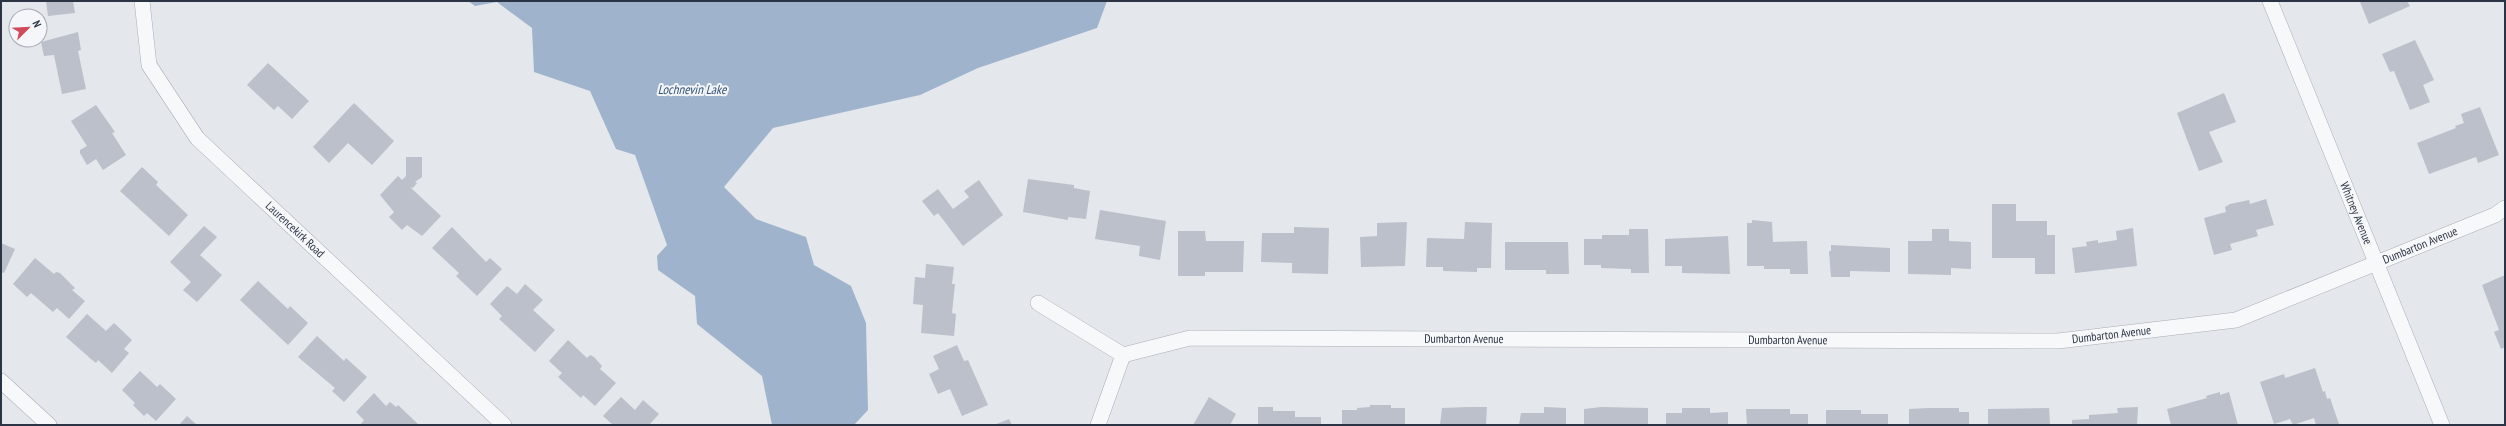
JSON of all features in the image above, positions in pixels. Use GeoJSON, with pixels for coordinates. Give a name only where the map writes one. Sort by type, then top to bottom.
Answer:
{"type":"FeatureCollection","features":[{"type":"Feature","properties":{"kind":"street","name":"Laurencekirk Road"},"geometry":{"type":"LineString","coordinates":[[142,1],[148,65],[197,138],[504,425]]}},
{"type":"Feature","properties":{"kind":"street","name":"Whitney Avenue"},"geometry":{"type":"LineString","coordinates":[[2270,1],[2442,425]]}},
{"type":"Feature","properties":{"kind":"street","name":"Dumbarton Avenue"},"geometry":{"type":"LineString","coordinates":[[1123,355],[1190,338],[2058,341],[2236,320],[2378,265],[2495,215],[2505,208]]}},
{"type":"Feature","properties":{"kind":"street"},"geometry":{"type":"LineString","coordinates":[[1038,303],[1123,355],[1098,425]]}},
{"type":"Feature","properties":{"kind":"street"},"geometry":{"type":"LineString","coordinates":[[1,381],[49,425]]}},
{"type":"Feature","properties":{"kind":"water","name":"Lochnevin Lake"},"geometry":{"type":"Polygon","coordinates":[[[468,1],[1107,1],[1097,28],[978,68],[920,95],[773,128],[724,187],[756,219],[806,237],[814,265],[851,286],[866,323],[868,410],[854,425],[772,425],[762,376],[697,324],[695,296],[658,270],[657,256],[667,245],[635,155],[616,149],[590,91],[534,72],[532,28],[497,2],[475,6],[468,1]]]}},
{"type":"Feature","properties":{"kind":"building"},"geometry":{"type":"Polygon","coordinates":[[[46,1],[73,1],[75,13],[48,16],[46,1]]]}},
{"type":"Feature","properties":{"kind":"building"},"geometry":{"type":"Polygon","coordinates":[[[2407,1],[2410,6],[2369,24],[2360,2],[2407,1]]]}},
{"type":"Feature","properties":{"kind":"building"},"geometry":{"type":"Polygon","coordinates":[[[78,32],[81,50],[78,51],[86,89],[62,94],[54,55],[44,56],[42,48],[48,48],[48,40],[78,32]]]}},
{"type":"Feature","properties":{"kind":"building"},"geometry":{"type":"Polygon","coordinates":[[[2415,40],[2434,80],[2423,85],[2430,102],[2410,110],[2394,71],[2390,72],[2382,54],[2415,40]]]}},
{"type":"Feature","properties":{"kind":"building"},"geometry":{"type":"Polygon","coordinates":[[[268,63],[309,101],[292,119],[278,106],[274,110],[247,85],[268,63]]]}},
{"type":"Feature","properties":{"kind":"building"},"geometry":{"type":"Polygon","coordinates":[[[2224,93],[2236,122],[2209,132],[2223,162],[2199,171],[2177,113],[2224,93]]]}},
{"type":"Feature","properties":{"kind":"building"},"geometry":{"type":"Polygon","coordinates":[[[354,103],[394,141],[372,165],[348,143],[329,163],[313,147],[354,103]]]}},
{"type":"Feature","properties":{"kind":"building"},"geometry":{"type":"Polygon","coordinates":[[[96,105],[115,132],[112,133],[126,155],[103,170],[96,159],[87,165],[80,153],[80,150],[87,146],[71,121],[96,105]]]}},
{"type":"Feature","properties":{"kind":"building"},"geometry":{"type":"Polygon","coordinates":[[[2480,107],[2499,155],[2478,163],[2476,157],[2429,174],[2417,143],[2456,128],[2455,126],[2464,123],[2461,114],[2480,107]]]}},
{"type":"Feature","properties":{"kind":"building"},"geometry":{"type":"Polygon","coordinates":[[[406,157],[422,157],[422,177],[415,182],[417,183],[413,188],[410,187],[441,216],[422,236],[407,225],[402,230],[389,217],[394,212],[380,195],[398,176],[402,180],[406,176],[406,157]]]}},
{"type":"Feature","properties":{"kind":"building"},"geometry":{"type":"Polygon","coordinates":[[[142,167],[158,182],[156,185],[188,215],[169,236],[120,191],[142,167]]]}},
{"type":"Feature","properties":{"kind":"building"},"geometry":{"type":"Polygon","coordinates":[[[1028,179],[1074,185],[1074,188],[1090,191],[1086,219],[1068,217],[1068,220],[1023,212],[1028,179]]]}},
{"type":"Feature","properties":{"kind":"building"},"geometry":{"type":"Polygon","coordinates":[[[979,180],[1003,215],[963,246],[938,213],[934,216],[922,201],[938,189],[953,209],[969,197],[964,191],[979,180]]]}},
{"type":"Feature","properties":{"kind":"building"},"geometry":{"type":"Polygon","coordinates":[[[2266,199],[2274,225],[2256,230],[2258,236],[2230,244],[2232,250],[2214,255],[2204,218],[2226,212],[2225,207],[2230,204],[2249,200],[2250,204],[2266,199]]]}},
{"type":"Feature","properties":{"kind":"building"},"geometry":{"type":"Polygon","coordinates":[[[1992,204],[2016,204],[2016,221],[2047,221],[2047,235],[2055,235],[2055,274],[2035,274],[2035,258],[1992,258],[1992,204]]]}},
{"type":"Feature","properties":{"kind":"building"},"geometry":{"type":"Polygon","coordinates":[[[1100,210],[1166,221],[1160,260],[1139,256],[1140,246],[1095,239],[1100,210]]]}},
{"type":"Feature","properties":{"kind":"building"},"geometry":{"type":"Polygon","coordinates":[[[1752,220],[1772,222],[1773,242],[1807,241],[1808,274],[1790,274],[1790,269],[1764,269],[1764,266],[1747,266],[1747,223],[1752,223],[1752,220]]]}},
{"type":"Feature","properties":{"kind":"building"},"geometry":{"type":"Polygon","coordinates":[[[1407,222],[1405,266],[1361,267],[1360,237],[1377,236],[1377,223],[1407,222]]]}},
{"type":"Feature","properties":{"kind":"building"},"geometry":{"type":"Polygon","coordinates":[[[1465,222],[1492,223],[1491,268],[1477,268],[1477,272],[1443,271],[1443,267],[1426,267],[1427,238],[1464,239],[1465,222]]]}},
{"type":"Feature","properties":{"kind":"building"},"geometry":{"type":"Polygon","coordinates":[[[204,226],[217,237],[200,255],[222,275],[197,302],[183,290],[191,282],[170,262],[204,226]]]}},
{"type":"Feature","properties":{"kind":"building"},"geometry":{"type":"Polygon","coordinates":[[[452,227],[486,262],[490,258],[502,269],[477,296],[456,276],[459,273],[432,248],[452,227]]]}},
{"type":"Feature","properties":{"kind":"building"},"geometry":{"type":"Polygon","coordinates":[[[1294,227],[1329,228],[1328,274],[1292,273],[1292,263],[1261,262],[1262,233],[1294,233],[1294,227]]]}},
{"type":"Feature","properties":{"kind":"building"},"geometry":{"type":"Polygon","coordinates":[[[2133,228],[2137,266],[2075,273],[2072,248],[2087,246],[2086,242],[2098,240],[2098,243],[2117,240],[2116,231],[2133,228]]]}},
{"type":"Feature","properties":{"kind":"building"},"geometry":{"type":"Polygon","coordinates":[[[1629,229],[1648,229],[1649,273],[1631,273],[1631,269],[1601,268],[1601,265],[1584,265],[1584,239],[1602,239],[1602,235],[1629,235],[1629,229]]]}},
{"type":"Feature","properties":{"kind":"building"},"geometry":{"type":"Polygon","coordinates":[[[1932,229],[1949,229],[1949,241],[1971,242],[1971,269],[1951,268],[1951,275],[1908,274],[1908,241],[1932,241],[1932,229]]]}},
{"type":"Feature","properties":{"kind":"building"},"geometry":{"type":"Polygon","coordinates":[[[1178,231],[1205,231],[1206,241],[1244,241],[1243,272],[1205,272],[1205,276],[1178,276],[1178,231]]]}},
{"type":"Feature","properties":{"kind":"building"},"geometry":{"type":"Polygon","coordinates":[[[1728,236],[1730,274],[1682,273],[1682,266],[1665,266],[1665,239],[1728,236]]]}},
{"type":"Feature","properties":{"kind":"building"},"geometry":{"type":"Polygon","coordinates":[[[1505,242],[1568,242],[1569,274],[1546,274],[1546,270],[1505,270],[1505,242]]]}},
{"type":"Feature","properties":{"kind":"building"},"geometry":{"type":"Polygon","coordinates":[[[1,243],[15,249],[4,273],[1,272],[1,243]]]}},
{"type":"Feature","properties":{"kind":"building"},"geometry":{"type":"Polygon","coordinates":[[[1831,245],[1890,248],[1890,272],[1850,271],[1850,277],[1831,277],[1829,251],[1831,251],[1831,245]]]}},
{"type":"Feature","properties":{"kind":"building"},"geometry":{"type":"Polygon","coordinates":[[[35,258],[54,274],[56,272],[60,273],[75,288],[72,290],[85,301],[69,319],[57,308],[53,312],[31,293],[27,297],[13,284],[35,258]]]}},
{"type":"Feature","properties":{"kind":"building"},"geometry":{"type":"Polygon","coordinates":[[[926,264],[954,267],[952,284],[955,284],[952,313],[956,314],[954,336],[921,333],[923,305],[913,304],[915,277],[925,278],[926,264]]]}},
{"type":"Feature","properties":{"kind":"building"},"geometry":{"type":"Polygon","coordinates":[[[2505,275],[2505,347],[2501,349],[2494,332],[2499,330],[2482,285],[2505,275]]]}},
{"type":"Feature","properties":{"kind":"building"},"geometry":{"type":"Polygon","coordinates":[[[258,281],[288,309],[290,306],[308,323],[288,345],[240,300],[258,281]]]}},
{"type":"Feature","properties":{"kind":"building"},"geometry":{"type":"Polygon","coordinates":[[[525,284],[543,300],[533,310],[555,330],[535,352],[499,319],[502,316],[490,304],[507,286],[517,294],[525,284]]]}},
{"type":"Feature","properties":{"kind":"building"},"geometry":{"type":"Polygon","coordinates":[[[87,314],[106,331],[114,323],[132,340],[124,349],[129,353],[112,373],[98,360],[96,363],[66,337],[87,314]]]}},
{"type":"Feature","properties":{"kind":"building"},"geometry":{"type":"Polygon","coordinates":[[[317,336],[344,361],[346,358],[367,377],[344,402],[332,391],[335,388],[298,357],[317,336]]]}},
{"type":"Feature","properties":{"kind":"building"},"geometry":{"type":"Polygon","coordinates":[[[568,340],[587,358],[590,355],[594,357],[602,366],[600,369],[616,383],[595,406],[583,395],[581,398],[558,377],[562,373],[549,361],[568,340]]]}},
{"type":"Feature","properties":{"kind":"building"},"geometry":{"type":"Polygon","coordinates":[[[957,345],[964,361],[968,360],[988,405],[962,416],[950,389],[938,394],[929,374],[939,369],[933,356],[957,345]]]}},
{"type":"Feature","properties":{"kind":"building"},"geometry":{"type":"Polygon","coordinates":[[[2315,368],[2323,392],[2325,391],[2327,399],[2330,398],[2339,424],[2316,425],[2314,418],[2293,425],[2290,419],[2274,424],[2260,382],[2284,374],[2285,378],[2315,368]]]}},
{"type":"Feature","properties":{"kind":"building"},"geometry":{"type":"Polygon","coordinates":[[[140,371],[157,387],[160,384],[176,399],[156,421],[147,413],[144,416],[133,405],[135,403],[122,390],[140,371]]]}},
{"type":"Feature","properties":{"kind":"building"},"geometry":{"type":"Polygon","coordinates":[[[2220,392],[2220,395],[2229,392],[2238,425],[2171,425],[2167,409],[2207,398],[2206,396],[2220,392]]]}},
{"type":"Feature","properties":{"kind":"building"},"geometry":{"type":"Polygon","coordinates":[[[374,393],[386,406],[390,402],[396,407],[398,405],[419,425],[360,425],[364,420],[356,412],[374,393]]]}},
{"type":"Feature","properties":{"kind":"building"},"geometry":{"type":"Polygon","coordinates":[[[621,397],[635,410],[643,400],[659,414],[649,425],[613,425],[603,416],[621,397]]]}},
{"type":"Feature","properties":{"kind":"building"},"geometry":{"type":"Polygon","coordinates":[[[1209,397],[1236,414],[1230,425],[1193,425],[1209,397]]]}},
{"type":"Feature","properties":{"kind":"building"},"geometry":{"type":"Polygon","coordinates":[[[1370,405],[1391,405],[1391,408],[1405,408],[1405,425],[1342,425],[1342,410],[1357,410],[1357,408],[1370,407],[1370,405]]]}},
{"type":"Feature","properties":{"kind":"building"},"geometry":{"type":"Polygon","coordinates":[[[1258,407],[1273,407],[1273,411],[1295,411],[1295,417],[1321,417],[1321,425],[1258,425],[1258,407]]]}},
{"type":"Feature","properties":{"kind":"building"},"geometry":{"type":"Polygon","coordinates":[[[1487,407],[1486,425],[1440,425],[1442,408],[1487,407]]]}},
{"type":"Feature","properties":{"kind":"building"},"geometry":{"type":"Polygon","coordinates":[[[1544,407],[1566,408],[1566,425],[1519,425],[1521,413],[1544,413],[1544,407]]]}},
{"type":"Feature","properties":{"kind":"building"},"geometry":{"type":"Polygon","coordinates":[[[1601,407],[1648,408],[1648,425],[1584,425],[1584,409],[1601,407]]]}},
{"type":"Feature","properties":{"kind":"building"},"geometry":{"type":"Polygon","coordinates":[[[2138,407],[2137,425],[2072,425],[2072,420],[2089,419],[2089,415],[2118,413],[2117,408],[2138,407]]]}},
{"type":"Feature","properties":{"kind":"building"},"geometry":{"type":"Polygon","coordinates":[[[1682,408],[1710,408],[1710,413],[1728,412],[1728,425],[1666,425],[1666,413],[1682,413],[1682,408]]]}},
{"type":"Feature","properties":{"kind":"building"},"geometry":{"type":"Polygon","coordinates":[[[1959,408],[1959,412],[1969,412],[1969,425],[1909,425],[1909,409],[1959,408]]]}},
{"type":"Feature","properties":{"kind":"building"},"geometry":{"type":"Polygon","coordinates":[[[2049,408],[2050,425],[1988,425],[1988,409],[2049,408]]]}},
{"type":"Feature","properties":{"kind":"building"},"geometry":{"type":"Polygon","coordinates":[[[1746,409],[1790,409],[1790,414],[1808,414],[1808,425],[1747,425],[1746,409]]]}},
{"type":"Feature","properties":{"kind":"building"},"geometry":{"type":"Polygon","coordinates":[[[1826,410],[1861,410],[1861,414],[1888,414],[1888,425],[1826,425],[1826,410]]]}},
{"type":"Feature","properties":{"kind":"building"},"geometry":{"type":"Polygon","coordinates":[[[187,416],[197,425],[179,425],[187,416]]]}},
{"type":"Feature","properties":{"kind":"building"},"geometry":{"type":"Polygon","coordinates":[[[1009,419],[1012,425],[994,425],[1009,419]]]}}]}
